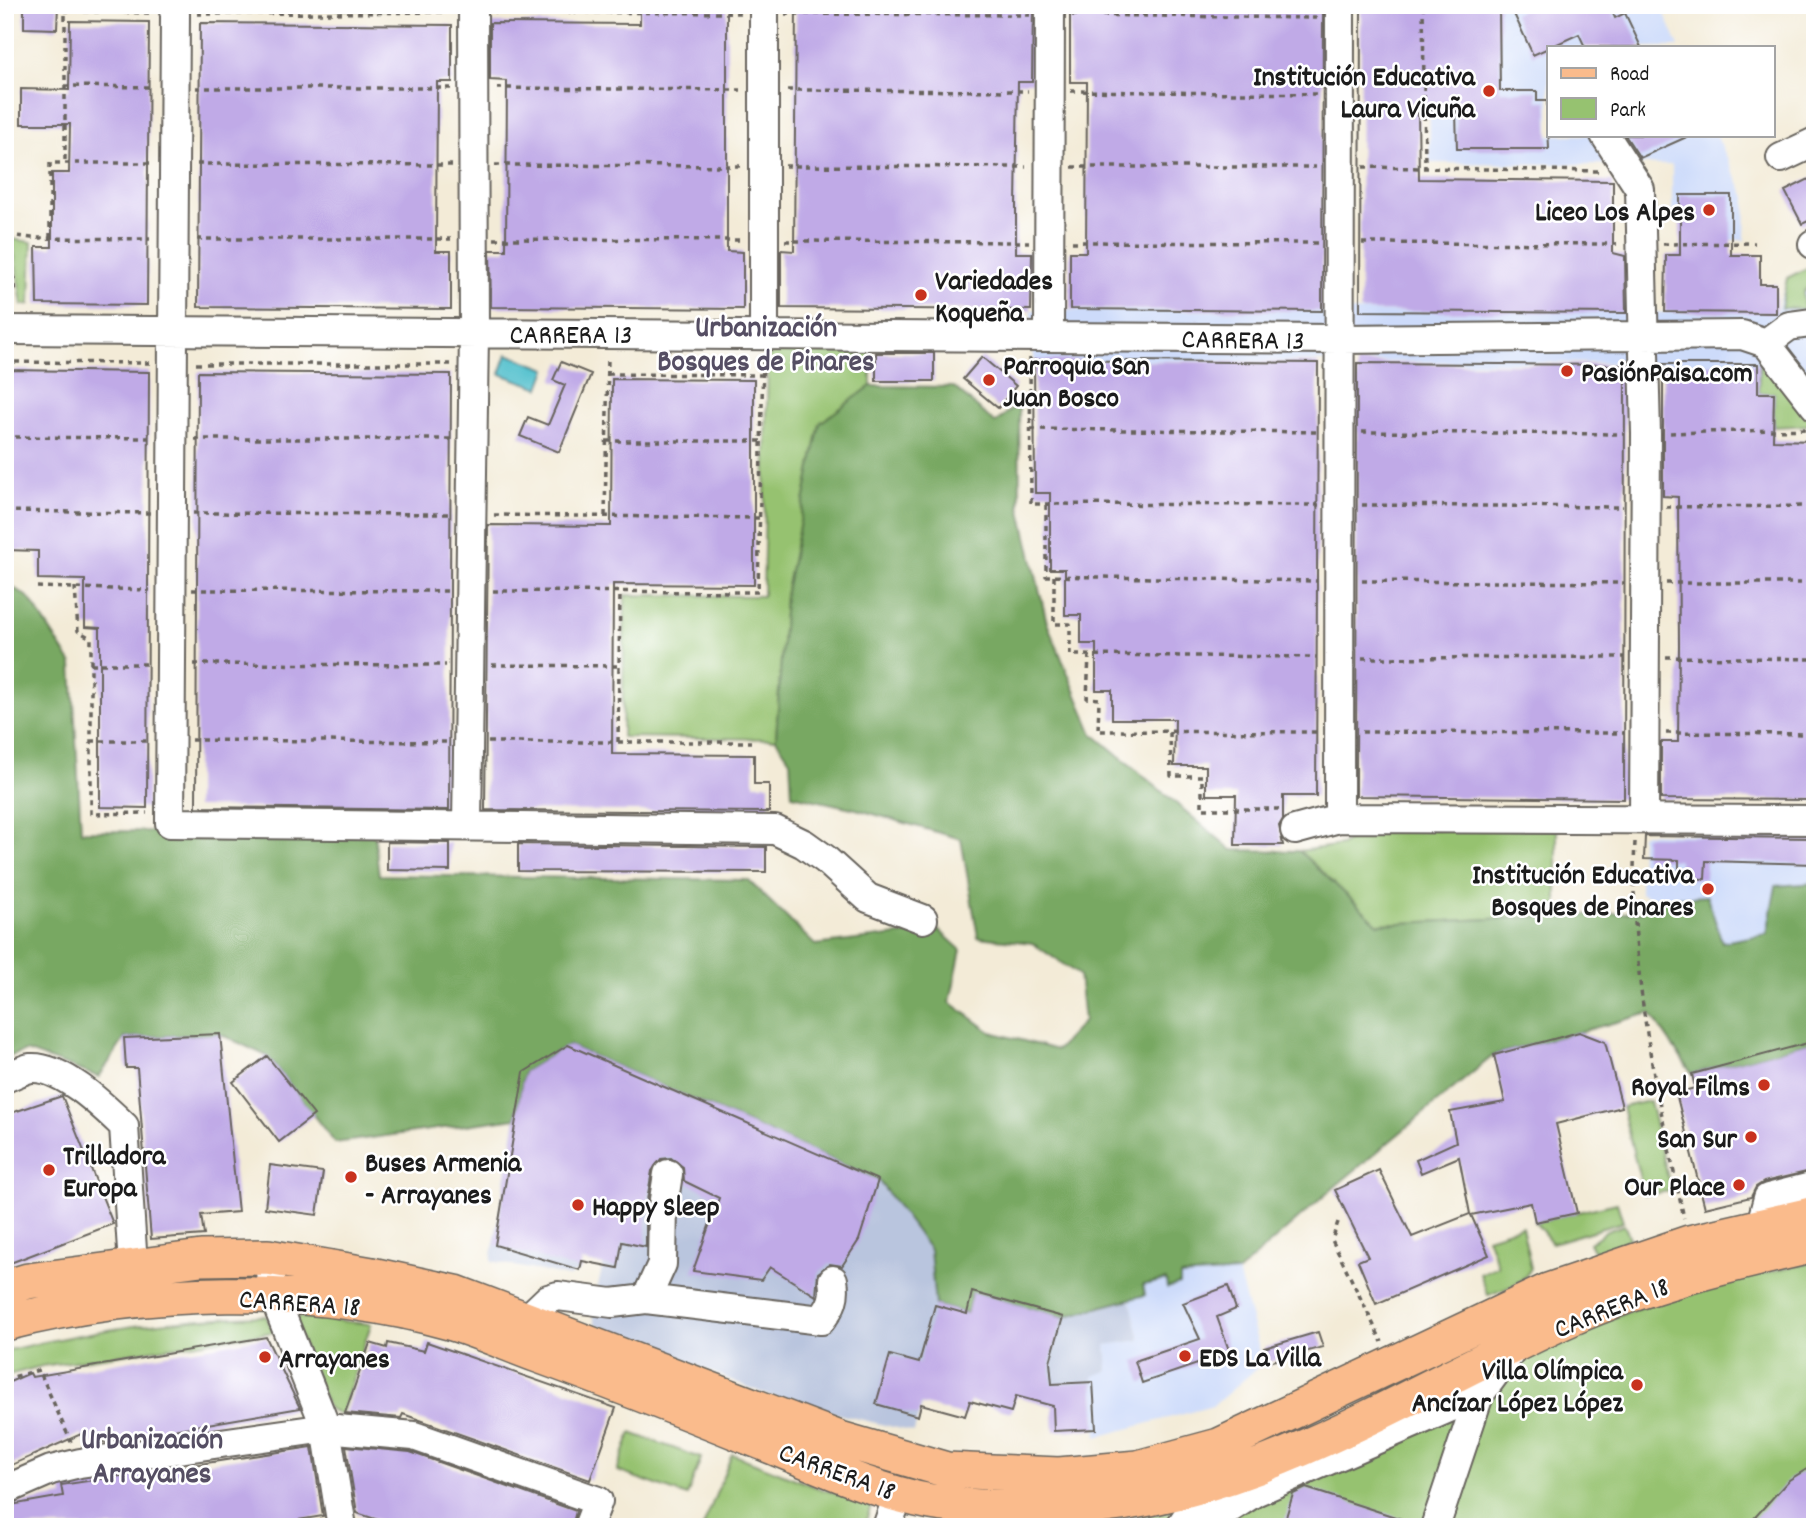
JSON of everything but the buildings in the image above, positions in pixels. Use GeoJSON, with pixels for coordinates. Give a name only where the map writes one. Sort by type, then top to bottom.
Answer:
{"type":"FeatureCollection","features":[{"type":"Feature","properties":{"kind":"main road","name":"CARRERA 18"},"geometry":{"type":"LineString","coordinates":[[5,1288],[29,1281],[133,1266],[201,1258],[268,1257],[456,1293],[840,1440],[947,1470],[1059,1475],[1138,1468],[1219,1446],[1392,1362],[1548,1291],[1689,1243],[1815,1214]]}},
{"type":"Feature","properties":{"kind":"main road","name":"CARRERA 18"},"geometry":{"type":"LineString","coordinates":[[5,1323],[42,1314],[160,1299],[273,1294],[366,1304],[449,1322],[625,1387],[826,1468],[899,1493],[937,1503],[1060,1508],[1143,1498],[1249,1471],[1514,1348],[1568,1320],[1697,1273],[1815,1245]]}},
{"type":"Feature","properties":{"kind":"street"},"geometry":{"type":"LineString","coordinates":[[467,824],[474,365],[473,9]]}},
{"type":"Feature","properties":{"kind":"street"},"geometry":{"type":"LineString","coordinates":[[764,9],[764,334]]}},
{"type":"Feature","properties":{"kind":"street"},"geometry":{"type":"LineString","coordinates":[[173,10],[174,364],[170,823],[467,824],[775,830],[804,844],[825,859],[869,898],[923,919]]}},
{"type":"Feature","properties":{"kind":"street"},"geometry":{"type":"LineString","coordinates":[[1039,335],[1049,242],[1050,10]]}},
{"type":"Feature","properties":{"kind":"street"},"geometry":{"type":"LineString","coordinates":[[1339,818],[1340,12]]}},
{"type":"Feature","properties":{"kind":"street"},"geometry":{"type":"LineString","coordinates":[[1606,136],[1640,189],[1646,434],[1644,733],[1640,819]]}},
{"type":"Feature","properties":{"kind":"street"},"geometry":{"type":"LineString","coordinates":[[1781,158],[1815,142]]}},
{"type":"Feature","properties":{"kind":"street"},"geometry":{"type":"LineString","coordinates":[[1815,326],[1811,323],[1789,326],[1766,343],[1815,406]]}},
{"type":"Feature","properties":{"kind":"street","name":"CARRERA 13"},"geometry":{"type":"LineString","coordinates":[[5,330],[1340,339],[1742,335],[1766,343]]}},
{"type":"Feature","properties":{"kind":"street"},"geometry":{"type":"LineString","coordinates":[[1297,819],[1815,820]]}},
{"type":"Feature","properties":{"kind":"street"},"geometry":{"type":"LineString","coordinates":[[5,1078],[32,1068],[59,1074],[104,1107],[124,1126],[133,1266]]}},
{"type":"Feature","properties":{"kind":"street"},"geometry":{"type":"LineString","coordinates":[[646,1299],[662,1264],[663,1206],[668,1174]]}},
{"type":"Feature","properties":{"kind":"street"},"geometry":{"type":"LineString","coordinates":[[1760,1228],[1768,1198],[1815,1186]]}},
{"type":"Feature","properties":{"kind":"street"},"geometry":{"type":"LineString","coordinates":[[268,1257],[273,1294],[326,1428],[342,1527]]}},
{"type":"Feature","properties":{"kind":"street"},"geometry":{"type":"LineString","coordinates":[[527,1319],[548,1299],[558,1296],[612,1303],[646,1299],[821,1320],[831,1308],[835,1293],[833,1280]]}},
{"type":"Feature","properties":{"kind":"street"},"geometry":{"type":"LineString","coordinates":[[1435,1527],[1479,1395],[1514,1348]]}},
{"type":"Feature","properties":{"kind":"street"},"geometry":{"type":"LineString","coordinates":[[1210,1527],[1218,1516],[1255,1492],[1479,1395]]}},
{"type":"Feature","properties":{"kind":"street"},"geometry":{"type":"LineString","coordinates":[[5,1490],[51,1470],[80,1463],[326,1428],[414,1436],[597,1501],[589,1527]]}},
{"type":"Feature","properties":{"kind":"street"},"geometry":{"type":"LineString","coordinates":[[1180,1527],[1195,1506],[1249,1471]]}},
{"type":"Feature","properties":{"kind":"street"},"geometry":{"type":"LineString","coordinates":[[887,1527],[899,1493]]}},
{"type":"Feature","properties":{"kind":"street"},"geometry":{"type":"LineString","coordinates":[[937,1503],[979,1527]]}},
{"type":"Feature","properties":{"kind":"path"},"geometry":{"type":"LineString","coordinates":[[1423,5],[1425,167]]}},
{"type":"Feature","properties":{"kind":"path"},"geometry":{"type":"LineString","coordinates":[[65,163],[65,8],[1340,12]]}},
{"type":"Feature","properties":{"kind":"path"},"geometry":{"type":"LineString","coordinates":[[64,86],[1340,94]]}},
{"type":"Feature","properties":{"kind":"path"},"geometry":{"type":"LineString","coordinates":[[50,238],[50,163],[1425,167],[1631,172]]}},
{"type":"Feature","properties":{"kind":"path"},"geometry":{"type":"LineString","coordinates":[[5,216],[16,293],[5,294]]}},
{"type":"Feature","properties":{"kind":"path"},"geometry":{"type":"LineString","coordinates":[[8,235],[174,239],[1755,243]]}},
{"type":"Feature","properties":{"kind":"path"},"geometry":{"type":"LineString","coordinates":[[605,516],[608,333]]}},
{"type":"Feature","properties":{"kind":"path"},"geometry":{"type":"LineString","coordinates":[[37,587],[758,592],[764,334]]}},
{"type":"Feature","properties":{"kind":"path"},"geometry":{"type":"LineString","coordinates":[[1039,335],[1031,429],[1031,504],[1815,506]]}},
{"type":"Feature","properties":{"kind":"path"},"geometry":{"type":"LineString","coordinates":[[5,362],[474,365]]}},
{"type":"Feature","properties":{"kind":"path"},"geometry":{"type":"LineString","coordinates":[[608,374],[763,375]]}},
{"type":"Feature","properties":{"kind":"path"},"geometry":{"type":"LineString","coordinates":[[1031,429],[1646,434],[1815,429]]}},
{"type":"Feature","properties":{"kind":"path"},"geometry":{"type":"LineString","coordinates":[[5,437],[473,439]]}},
{"type":"Feature","properties":{"kind":"path"},"geometry":{"type":"LineString","coordinates":[[606,441],[761,440]]}},
{"type":"Feature","properties":{"kind":"path"},"geometry":{"type":"LineString","coordinates":[[1046,505],[1046,576],[1339,581],[1815,583]]}},
{"type":"Feature","properties":{"kind":"path"},"geometry":{"type":"LineString","coordinates":[[5,511],[760,518]]}},
{"type":"Feature","properties":{"kind":"path"},"geometry":{"type":"LineString","coordinates":[[1054,576],[1054,624],[1070,624],[1070,655],[1815,659]]}},
{"type":"Feature","properties":{"kind":"path"},"geometry":{"type":"LineString","coordinates":[[75,587],[78,631],[91,638],[91,814],[170,813]]}},
{"type":"Feature","properties":{"kind":"path"},"geometry":{"type":"LineString","coordinates":[[618,742],[620,592]]}},
{"type":"Feature","properties":{"kind":"path"},"geometry":{"type":"LineString","coordinates":[[1088,655],[1087,698],[1099,699],[1098,731],[1815,734]]}},
{"type":"Feature","properties":{"kind":"path"},"geometry":{"type":"LineString","coordinates":[[91,664],[619,666]]}},
{"type":"Feature","properties":{"kind":"path"},"geometry":{"type":"LineString","coordinates":[[1170,732],[1171,776],[1202,776],[1202,809],[1297,819]]}},
{"type":"Feature","properties":{"kind":"path"},"geometry":{"type":"LineString","coordinates":[[91,741],[751,742]]}},
{"type":"Feature","properties":{"kind":"path"},"geometry":{"type":"LineString","coordinates":[[1640,819],[1632,895],[1655,1086],[1689,1243]]}},
{"type":"Feature","properties":{"kind":"path"},"geometry":{"type":"LineString","coordinates":[[1338,1222],[1332,1240],[1392,1362]]}},
{"type":"Feature","properties":{"kind":"path"},"geometry":{"type":"LineString","coordinates":[[5,1379],[40,1370],[80,1463]]}},
{"type":"Feature","properties":{"kind":"shaded area","name":"Institución Educativa Laura Vicuña"},"geometry":{"type":"Polygon","coordinates":[[[1429,5],[1661,5],[1679,46],[1547,46],[1547,136],[1716,136],[1746,197],[1745,240],[1703,240],[1703,223],[1672,222],[1672,165],[1430,163],[1429,5]]]}},
{"type":"Feature","properties":{"kind":"shaded area"},"geometry":{"type":"Polygon","coordinates":[[[1815,264],[1815,425],[1773,427],[1774,393],[1757,364],[1034,360],[1031,310],[1776,313],[1787,278],[1815,264]]]}},
{"type":"Feature","properties":{"kind":"shaded area","name":"Institución Educativa Bosques de Pinares"},"geometry":{"type":"Polygon","coordinates":[[[1641,835],[1815,838],[1815,883],[1776,886],[1767,934],[1721,942],[1707,896],[1656,899],[1640,893],[1641,835]]]}},
{"type":"Feature","properties":{"kind":"shaded area"},"geometry":{"type":"Polygon","coordinates":[[[568,1045],[878,1180],[930,1250],[972,1292],[1063,1317],[1130,1299],[1140,1340],[1106,1345],[1108,1371],[1093,1376],[1096,1429],[1054,1431],[1053,1406],[1016,1396],[1011,1412],[970,1401],[965,1416],[922,1404],[914,1432],[782,1401],[595,1324],[592,1311],[603,1265],[582,1261],[580,1270],[569,1277],[491,1261],[524,1072],[568,1045]]]}},
{"type":"Feature","properties":{"kind":"shaded area"},"geometry":{"type":"Polygon","coordinates":[[[1238,1272],[1263,1363],[1213,1406],[1097,1437],[1093,1375],[1108,1371],[1106,1345],[1140,1340],[1130,1299],[1145,1295],[1143,1285],[1166,1279],[1167,1287],[1179,1276],[1238,1272]]]}},
{"type":"Feature","properties":{"kind":"green space"},"geometry":{"type":"Polygon","coordinates":[[[458,5],[439,9],[208,10],[208,6],[458,5]]]}},
{"type":"Feature","properties":{"kind":"green space"},"geometry":{"type":"Polygon","coordinates":[[[12,239],[32,242],[30,304],[22,305],[12,239]]]}},
{"type":"Feature","properties":{"kind":"green space"},"geometry":{"type":"Polygon","coordinates":[[[1815,264],[1815,279],[1803,292],[1804,309],[1781,308],[1787,278],[1815,264]]]}},
{"type":"Feature","properties":{"kind":"green space"},"geometry":{"type":"Polygon","coordinates":[[[776,347],[871,349],[871,386],[820,423],[785,596],[776,739],[622,737],[625,595],[763,596],[768,357],[776,347]]]}},
{"type":"Feature","properties":{"kind":"green space"},"geometry":{"type":"Polygon","coordinates":[[[1760,357],[1771,363],[1814,425],[1773,427],[1774,393],[1758,393],[1760,357]]]}},
{"type":"Feature","properties":{"kind":"green space"},"geometry":{"type":"Polygon","coordinates":[[[871,386],[954,387],[995,423],[1019,403],[1020,506],[1047,623],[1093,734],[1232,850],[1299,851],[1378,924],[1641,912],[1656,899],[1707,896],[1722,942],[1767,934],[1776,886],[1815,883],[1815,1041],[1692,1074],[1650,1013],[1494,1055],[1331,1190],[1238,1272],[1180,1276],[1180,1284],[1167,1288],[1166,1280],[1143,1285],[1145,1295],[1063,1317],[972,1293],[967,1314],[935,1305],[930,1250],[878,1180],[568,1045],[524,1072],[516,1118],[335,1143],[267,1056],[220,1034],[125,1038],[99,1077],[26,1051],[5,1058],[5,582],[29,598],[72,664],[81,831],[374,832],[379,875],[748,880],[815,945],[939,930],[961,950],[950,1002],[991,1032],[1057,1050],[1084,1021],[1079,975],[1032,943],[978,937],[961,839],[856,809],[792,795],[790,760],[776,739],[785,596],[820,423],[871,386]]]}},
{"type":"Feature","properties":{"kind":"green space"},"geometry":{"type":"Polygon","coordinates":[[[1361,829],[1557,829],[1557,916],[1378,924],[1299,851],[1342,845],[1361,829]]]}},
{"type":"Feature","properties":{"kind":"green space"},"geometry":{"type":"Polygon","coordinates":[[[1650,1101],[1671,1191],[1644,1195],[1622,1107],[1650,1101]]]}},
{"type":"Feature","properties":{"kind":"green space"},"geometry":{"type":"Polygon","coordinates":[[[1617,1203],[1623,1222],[1552,1243],[1535,1222],[1617,1203]]]}},
{"type":"Feature","properties":{"kind":"green space"},"geometry":{"type":"Polygon","coordinates":[[[1624,1225],[1630,1238],[1607,1250],[1593,1251],[1589,1243],[1607,1231],[1624,1225]]]}},
{"type":"Feature","properties":{"kind":"green space"},"geometry":{"type":"Polygon","coordinates":[[[1522,1226],[1531,1268],[1518,1282],[1488,1295],[1480,1274],[1498,1266],[1487,1237],[1522,1226]]]}},
{"type":"Feature","properties":{"kind":"green space","name":"Villa Olímpica Ancízar López López"},"geometry":{"type":"Polygon","coordinates":[[[1815,1261],[1815,1527],[1180,1527],[1195,1505],[1623,1313],[1693,1290],[1815,1261]]]}},
{"type":"Feature","properties":{"kind":"green space"},"geometry":{"type":"Polygon","coordinates":[[[266,1316],[274,1332],[42,1366],[5,1376],[5,1351],[38,1343],[166,1322],[266,1316]]]}},
{"type":"Feature","properties":{"kind":"green space"},"geometry":{"type":"Polygon","coordinates":[[[292,1316],[371,1324],[341,1415],[328,1408],[292,1316]]]}},
{"type":"Feature","properties":{"kind":"green space"},"geometry":{"type":"Polygon","coordinates":[[[631,1433],[701,1458],[687,1496],[617,1471],[631,1433]]]}},
{"type":"Feature","properties":{"kind":"green space"},"geometry":{"type":"Polygon","coordinates":[[[732,1454],[821,1489],[872,1503],[864,1527],[703,1527],[732,1454]]]}},
{"type":"Feature","properties":{"kind":"green space"},"geometry":{"type":"Polygon","coordinates":[[[1178,1510],[1165,1527],[1077,1527],[1178,1510]]]}},
{"type":"Feature","properties":{"kind":"water"},"geometry":{"type":"Polygon","coordinates":[[[507,354],[547,369],[540,388],[500,374],[507,354]]]}},
{"type":"Feature","properties":{"kind":"place","name":"Institución Educativa Laura Vicuña"},"geometry":{"type":"Point","coordinates":[1489,91]}},
{"type":"Feature","properties":{"kind":"place","name":"Liceo Los Alpes"},"geometry":{"type":"Point","coordinates":[1709,210]}},
{"type":"Feature","properties":{"kind":"place","name":"Variedades Koqueña"},"geometry":{"type":"Point","coordinates":[921,295]}},
{"type":"Feature","properties":{"kind":"place","name":"PasiónPaisa.com"},"geometry":{"type":"Point","coordinates":[1567,371]}},
{"type":"Feature","properties":{"kind":"place","name":"Parroquia San Juan Bosco"},"geometry":{"type":"Point","coordinates":[989,380]}},
{"type":"Feature","properties":{"kind":"place","name":"Institución Educativa Bosques de Pinares"},"geometry":{"type":"Point","coordinates":[1708,889]}},
{"type":"Feature","properties":{"kind":"place","name":"Royal Films"},"geometry":{"type":"Point","coordinates":[1764,1085]}},
{"type":"Feature","properties":{"kind":"place","name":"San Sur"},"geometry":{"type":"Point","coordinates":[1751,1137]}},
{"type":"Feature","properties":{"kind":"place","name":"Trilladora Europa"},"geometry":{"type":"Point","coordinates":[49,1170]}},
{"type":"Feature","properties":{"kind":"place","name":"Buses Armenia - Arrayanes"},"geometry":{"type":"Point","coordinates":[351,1177]}},
{"type":"Feature","properties":{"kind":"place","name":"Our Place"},"geometry":{"type":"Point","coordinates":[1739,1185]}},
{"type":"Feature","properties":{"kind":"place","name":"Happy Sleep"},"geometry":{"type":"Point","coordinates":[578,1205]}},
{"type":"Feature","properties":{"kind":"place","name":"EDS La Villa"},"geometry":{"type":"Point","coordinates":[1185,1356]}},
{"type":"Feature","properties":{"kind":"place","name":"Arrayanes"},"geometry":{"type":"Point","coordinates":[265,1357]}},
{"type":"Feature","properties":{"kind":"place","name":"Villa Olímpica Ancízar López López"},"geometry":{"type":"Point","coordinates":[1637,1385]}},
{"type":"Feature","properties":{"kind":"district","name":"Urbanización Bosques de Pinares"},"geometry":{"type":"Point","coordinates":[766,343]}},
{"type":"Feature","properties":{"kind":"district","name":"Urbanización Arrayanes"},"geometry":{"type":"Point","coordinates":[152,1455]}}]}
